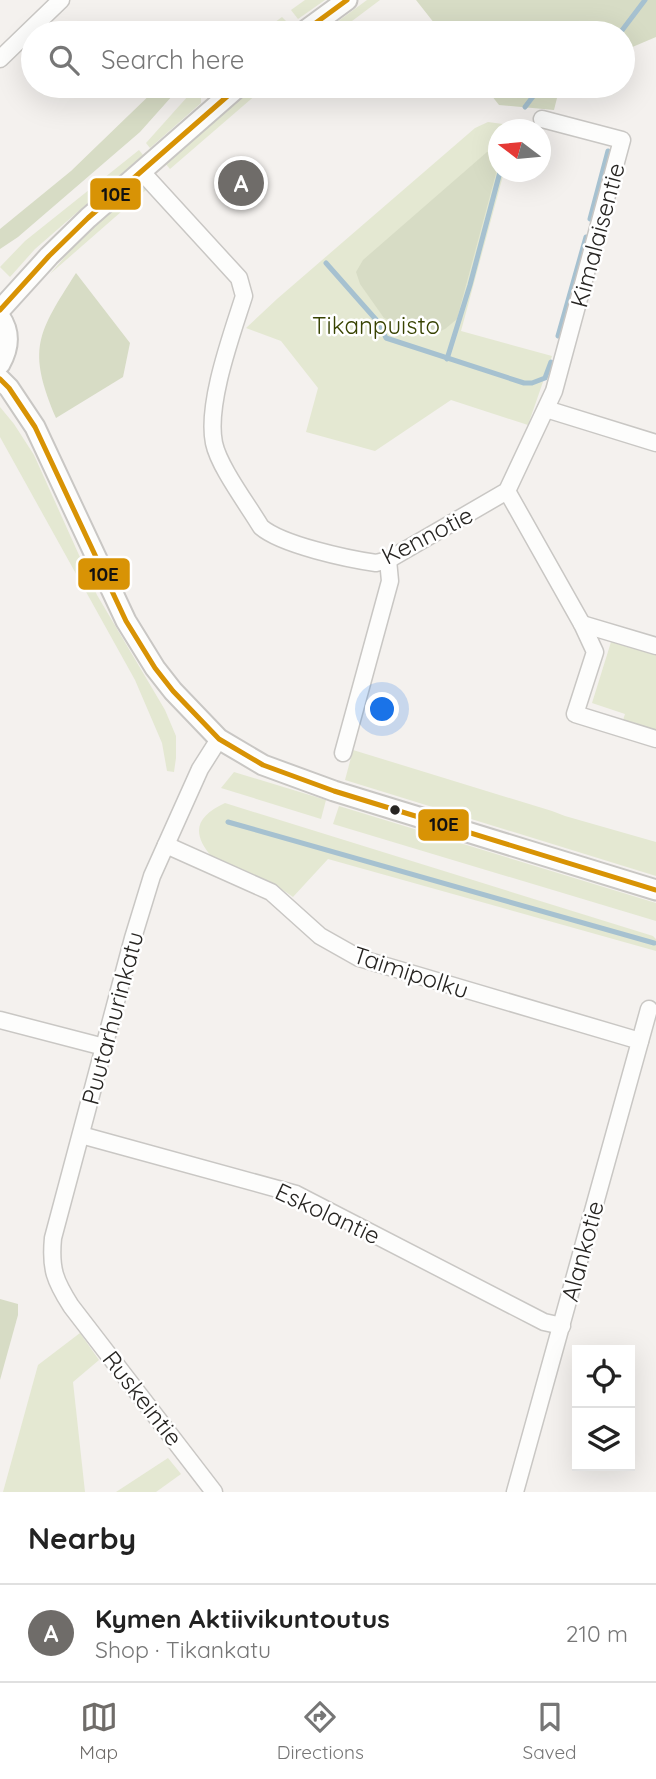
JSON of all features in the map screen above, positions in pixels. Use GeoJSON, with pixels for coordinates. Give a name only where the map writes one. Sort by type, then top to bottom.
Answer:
{"type":"FeatureCollection","features":[{"type":"Feature","properties":{"kind":"street"},"geometry":{"type":"LineString","coordinates":[[39,21],[61,0]]}},
{"type":"Feature","properties":{"kind":"street"},"geometry":{"type":"LineString","coordinates":[[318,21],[347,0]]}},
{"type":"Feature","properties":{"kind":"street"},"geometry":{"type":"LineString","coordinates":[[0,59],[21,39]]}},
{"type":"Feature","properties":{"kind":"street"},"geometry":{"type":"LineString","coordinates":[[0,310],[49,256],[225,98]]}},
{"type":"Feature","properties":{"kind":"street","name":"Kimalaisentie"},"geometry":{"type":"LineString","coordinates":[[547,409],[567,346],[622,140],[551,121]]}},
{"type":"Feature","properties":{"kind":"street","name":"Kennotie"},"geometry":{"type":"LineString","coordinates":[[141,171],[239,278],[243,288],[244,296],[213,416],[214,445],[261,527],[268,534],[288,542],[368,562],[388,561],[507,491]]}},
{"type":"Feature","properties":{"kind":"street"},"geometry":{"type":"LineString","coordinates":[[0,317],[8,337],[7,350],[0,364]]}},
{"type":"Feature","properties":{"kind":"street"},"geometry":{"type":"LineString","coordinates":[[0,379],[35,427],[126,621],[155,668],[219,740],[263,765],[334,791],[656,890]]}},
{"type":"Feature","properties":{"kind":"street"},"geometry":{"type":"LineString","coordinates":[[656,443],[547,409],[507,491],[595,652],[575,714],[656,739]]}},
{"type":"Feature","properties":{"kind":"street"},"geometry":{"type":"LineString","coordinates":[[343,753],[390,580],[388,561]]}},
{"type":"Feature","properties":{"kind":"street"},"geometry":{"type":"LineString","coordinates":[[582,624],[656,646]]}},
{"type":"Feature","properties":{"kind":"street","name":"Puutarhurinkatu"},"geometry":{"type":"LineString","coordinates":[[71,1306],[57,1284],[52,1268],[53,1238],[133,937],[152,876],[200,769],[219,740]]}},
{"type":"Feature","properties":{"kind":"street","name":"Taimipolku"},"geometry":{"type":"LineString","coordinates":[[166,845],[271,892],[320,936],[359,958],[640,1041]]}},
{"type":"Feature","properties":{"kind":"street","name":"Alankotie"},"geometry":{"type":"LineString","coordinates":[[515,1492],[649,1009]]}},
{"type":"Feature","properties":{"kind":"street"},"geometry":{"type":"LineString","coordinates":[[0,1020],[104,1047]]}},
{"type":"Feature","properties":{"kind":"street","name":"Eskolantie"},"geometry":{"type":"LineString","coordinates":[[81,1135],[296,1194],[544,1322],[562,1326]]}},
{"type":"Feature","properties":{"kind":"street","name":"Ruskeintie"},"geometry":{"type":"LineString","coordinates":[[71,1306],[214,1492]]}},
{"type":"Feature","properties":{"kind":"green space"},"geometry":{"type":"Polygon","coordinates":[[[305,0],[325,0],[298,19],[291,10],[305,0]]]}},
{"type":"Feature","properties":{"kind":"green space"},"geometry":{"type":"Polygon","coordinates":[[[367,0],[380,0],[352,21],[338,21],[367,0]]]}},
{"type":"Feature","properties":{"kind":"green space"},"geometry":{"type":"Polygon","coordinates":[[[416,0],[656,0],[656,37],[635,46],[635,21],[433,21],[416,0]]]}},
{"type":"Feature","properties":{"kind":"green space"},"geometry":{"type":"Polygon","coordinates":[[[147,98],[170,98],[140,132],[18,237],[0,249],[0,229],[71,171],[147,98]]]}},
{"type":"Feature","properties":{"kind":"green space"},"geometry":{"type":"Polygon","coordinates":[[[186,98],[201,98],[201,103],[150,148],[146,143],[186,98]]]}},
{"type":"Feature","properties":{"kind":"green space"},"geometry":{"type":"Polygon","coordinates":[[[241,98],[252,98],[170,169],[164,162],[241,98]]]}},
{"type":"Feature","properties":{"kind":"green space"},"geometry":{"type":"Polygon","coordinates":[[[493,98],[557,98],[554,110],[499,105],[493,98]]]}},
{"type":"Feature","properties":{"kind":"green space","name":"Tikanpuisto"},"geometry":{"type":"Polygon","coordinates":[[[488,122],[488,182],[501,182],[461,331],[552,356],[528,425],[451,400],[375,451],[306,432],[318,388],[281,341],[246,328],[475,128],[488,122]]]}},
{"type":"Feature","properties":{"kind":"green space"},"geometry":{"type":"Polygon","coordinates":[[[139,150],[143,155],[35,249],[10,277],[0,267],[25,241],[139,150]]]}},
{"type":"Feature","properties":{"kind":"green space"},"geometry":{"type":"Polygon","coordinates":[[[488,152],[488,182],[494,182],[457,319],[434,334],[384,318],[360,284],[356,272],[363,260],[488,152]]]}},
{"type":"Feature","properties":{"kind":"green space"},"geometry":{"type":"Polygon","coordinates":[[[144,188],[146,190],[50,274],[122,198],[144,188]]]}},
{"type":"Feature","properties":{"kind":"green space"},"geometry":{"type":"Polygon","coordinates":[[[76,273],[130,343],[123,377],[56,418],[41,375],[41,342],[52,312],[76,273]]]}},
{"type":"Feature","properties":{"kind":"green space"},"geometry":{"type":"Polygon","coordinates":[[[0,407],[34,455],[97,595],[165,710],[176,736],[174,772],[167,771],[162,743],[135,680],[0,437],[0,407]]]}},
{"type":"Feature","properties":{"kind":"green space"},"geometry":{"type":"Polygon","coordinates":[[[611,642],[656,655],[656,730],[623,720],[625,714],[592,703],[611,642]]]}},
{"type":"Feature","properties":{"kind":"green space"},"geometry":{"type":"Polygon","coordinates":[[[353,750],[656,842],[656,876],[345,780],[353,750]]]}},
{"type":"Feature","properties":{"kind":"green space"},"geometry":{"type":"Polygon","coordinates":[[[234,772],[326,800],[321,819],[221,788],[234,772]]]}},
{"type":"Feature","properties":{"kind":"green space"},"geometry":{"type":"Polygon","coordinates":[[[225,803],[653,936],[656,939],[656,951],[328,859],[293,897],[271,882],[212,857],[205,848],[199,832],[203,819],[225,803]]]}},
{"type":"Feature","properties":{"kind":"green space"},"geometry":{"type":"Polygon","coordinates":[[[339,806],[656,903],[656,921],[333,824],[339,806]]]}},
{"type":"Feature","properties":{"kind":"green space"},"geometry":{"type":"Polygon","coordinates":[[[0,1299],[18,1304],[18,1315],[0,1380],[0,1299]]]}},
{"type":"Feature","properties":{"kind":"green space"},"geometry":{"type":"Polygon","coordinates":[[[80,1333],[99,1360],[73,1382],[85,1492],[3,1492],[38,1365],[80,1333]]]}},
{"type":"Feature","properties":{"kind":"green space"},"geometry":{"type":"Polygon","coordinates":[[[168,1458],[181,1474],[156,1492],[116,1492],[168,1458]]]}},
{"type":"Feature","properties":{"kind":"waterway"},"geometry":{"type":"LineString","coordinates":[[629,21],[645,0]]}},
{"type":"Feature","properties":{"kind":"waterway"},"geometry":{"type":"LineString","coordinates":[[525,107],[532,98]]}},
{"type":"Feature","properties":{"kind":"waterway"},"geometry":{"type":"LineString","coordinates":[[590,219],[608,151]]}},
{"type":"Feature","properties":{"kind":"waterway"},"geometry":{"type":"LineString","coordinates":[[447,359],[497,182]]}},
{"type":"Feature","properties":{"kind":"waterway"},"geometry":{"type":"LineString","coordinates":[[558,336],[586,237]]}},
{"type":"Feature","properties":{"kind":"waterway"},"geometry":{"type":"LineString","coordinates":[[326,263],[379,323],[386,338],[524,383],[545,378],[551,362]]}},
{"type":"Feature","properties":{"kind":"waterway"},"geometry":{"type":"LineString","coordinates":[[228,822],[654,943]]}},
{"type":"Feature","properties":{"kind":"transit line","name":"10E"},"geometry":{"type":"LineString","coordinates":[[318,21],[347,0]]}},
{"type":"Feature","properties":{"kind":"transit line","name":"10E"},"geometry":{"type":"LineString","coordinates":[[0,310],[88,218],[225,98]]}},
{"type":"Feature","properties":{"kind":"transit line","name":"10E"},"geometry":{"type":"LineString","coordinates":[[0,379],[35,427],[126,621],[155,668],[173,691],[219,739],[263,765],[334,791],[656,890]]}},
{"type":"Feature","properties":{"kind":"place","name":"Kymen Aktiivikuntoutus"},"geometry":{"type":"Point","coordinates":[241,183]}}]}
